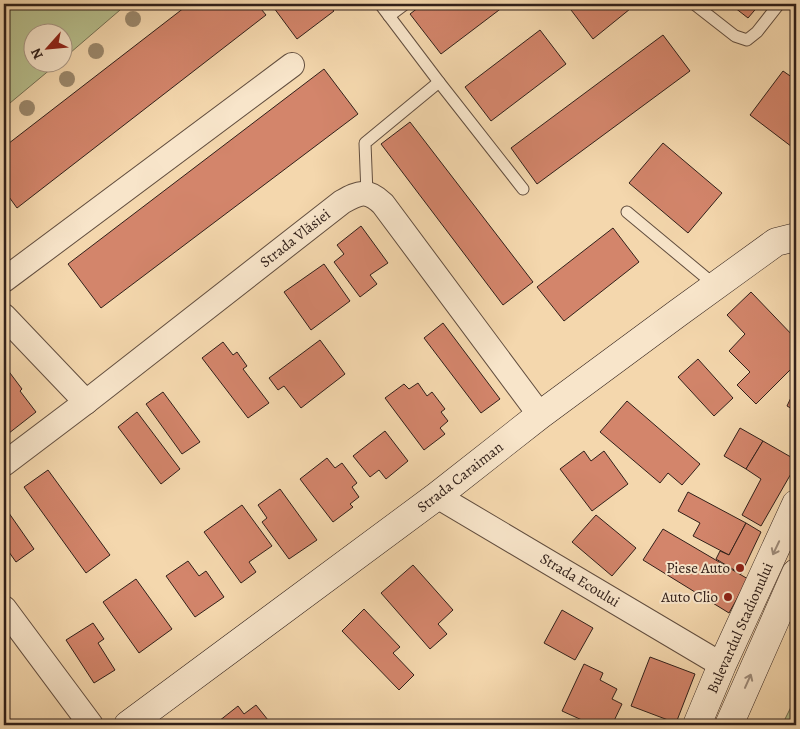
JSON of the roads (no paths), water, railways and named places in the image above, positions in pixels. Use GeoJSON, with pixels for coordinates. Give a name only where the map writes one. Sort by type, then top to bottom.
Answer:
{"type":"FeatureCollection","features":[{"type":"Feature","properties":{"kind":"main road","name":"Strada Caraiman"},"geometry":{"type":"LineString","coordinates":[[128,725],[437,496],[540,415],[716,286],[790,236]]}},
{"type":"Feature","properties":{"kind":"main road","name":"Bulevardul Stadionului"},"geometry":{"type":"LineString","coordinates":[[697,725],[722,665],[796,504]]}},
{"type":"Feature","properties":{"kind":"main road","name":"Bulevardul Stadionului"},"geometry":{"type":"LineString","coordinates":[[728,725],[796,573]]}},
{"type":"Feature","properties":{"kind":"street"},"geometry":{"type":"LineString","coordinates":[[4,280],[292,65]]}},
{"type":"Feature","properties":{"kind":"street","name":"Strada Vlăsiei"},"geometry":{"type":"LineString","coordinates":[[4,464],[342,202],[356,194],[367,194]]}},
{"type":"Feature","properties":{"kind":"street"},"geometry":{"type":"LineString","coordinates":[[367,194],[376,197],[384,204],[540,415]]}},
{"type":"Feature","properties":{"kind":"street"},"geometry":{"type":"LineString","coordinates":[[4,316],[86,402]]}},
{"type":"Feature","properties":{"kind":"street","name":"Strada Ecoului"},"geometry":{"type":"LineString","coordinates":[[437,496],[722,665]]}},
{"type":"Feature","properties":{"kind":"street"},"geometry":{"type":"LineString","coordinates":[[4,608],[91,725]]}},
{"type":"Feature","properties":{"kind":"lane"},"geometry":{"type":"LineString","coordinates":[[380,4],[523,189]]}},
{"type":"Feature","properties":{"kind":"lane"},"geometry":{"type":"LineString","coordinates":[[390,16],[405,4]]}},
{"type":"Feature","properties":{"kind":"lane"},"geometry":{"type":"LineString","coordinates":[[694,4],[735,36],[747,40],[757,32],[779,4]]}},
{"type":"Feature","properties":{"kind":"lane"},"geometry":{"type":"LineString","coordinates":[[367,194],[365,143],[439,82]]}},
{"type":"Feature","properties":{"kind":"lane"},"geometry":{"type":"LineString","coordinates":[[627,212],[716,286]]}},
{"type":"Feature","properties":{"kind":"place","name":"Piese Auto"},"geometry":{"type":"Point","coordinates":[740,568]}},
{"type":"Feature","properties":{"kind":"place","name":"Auto Clio"},"geometry":{"type":"Point","coordinates":[728,597]}}]}
